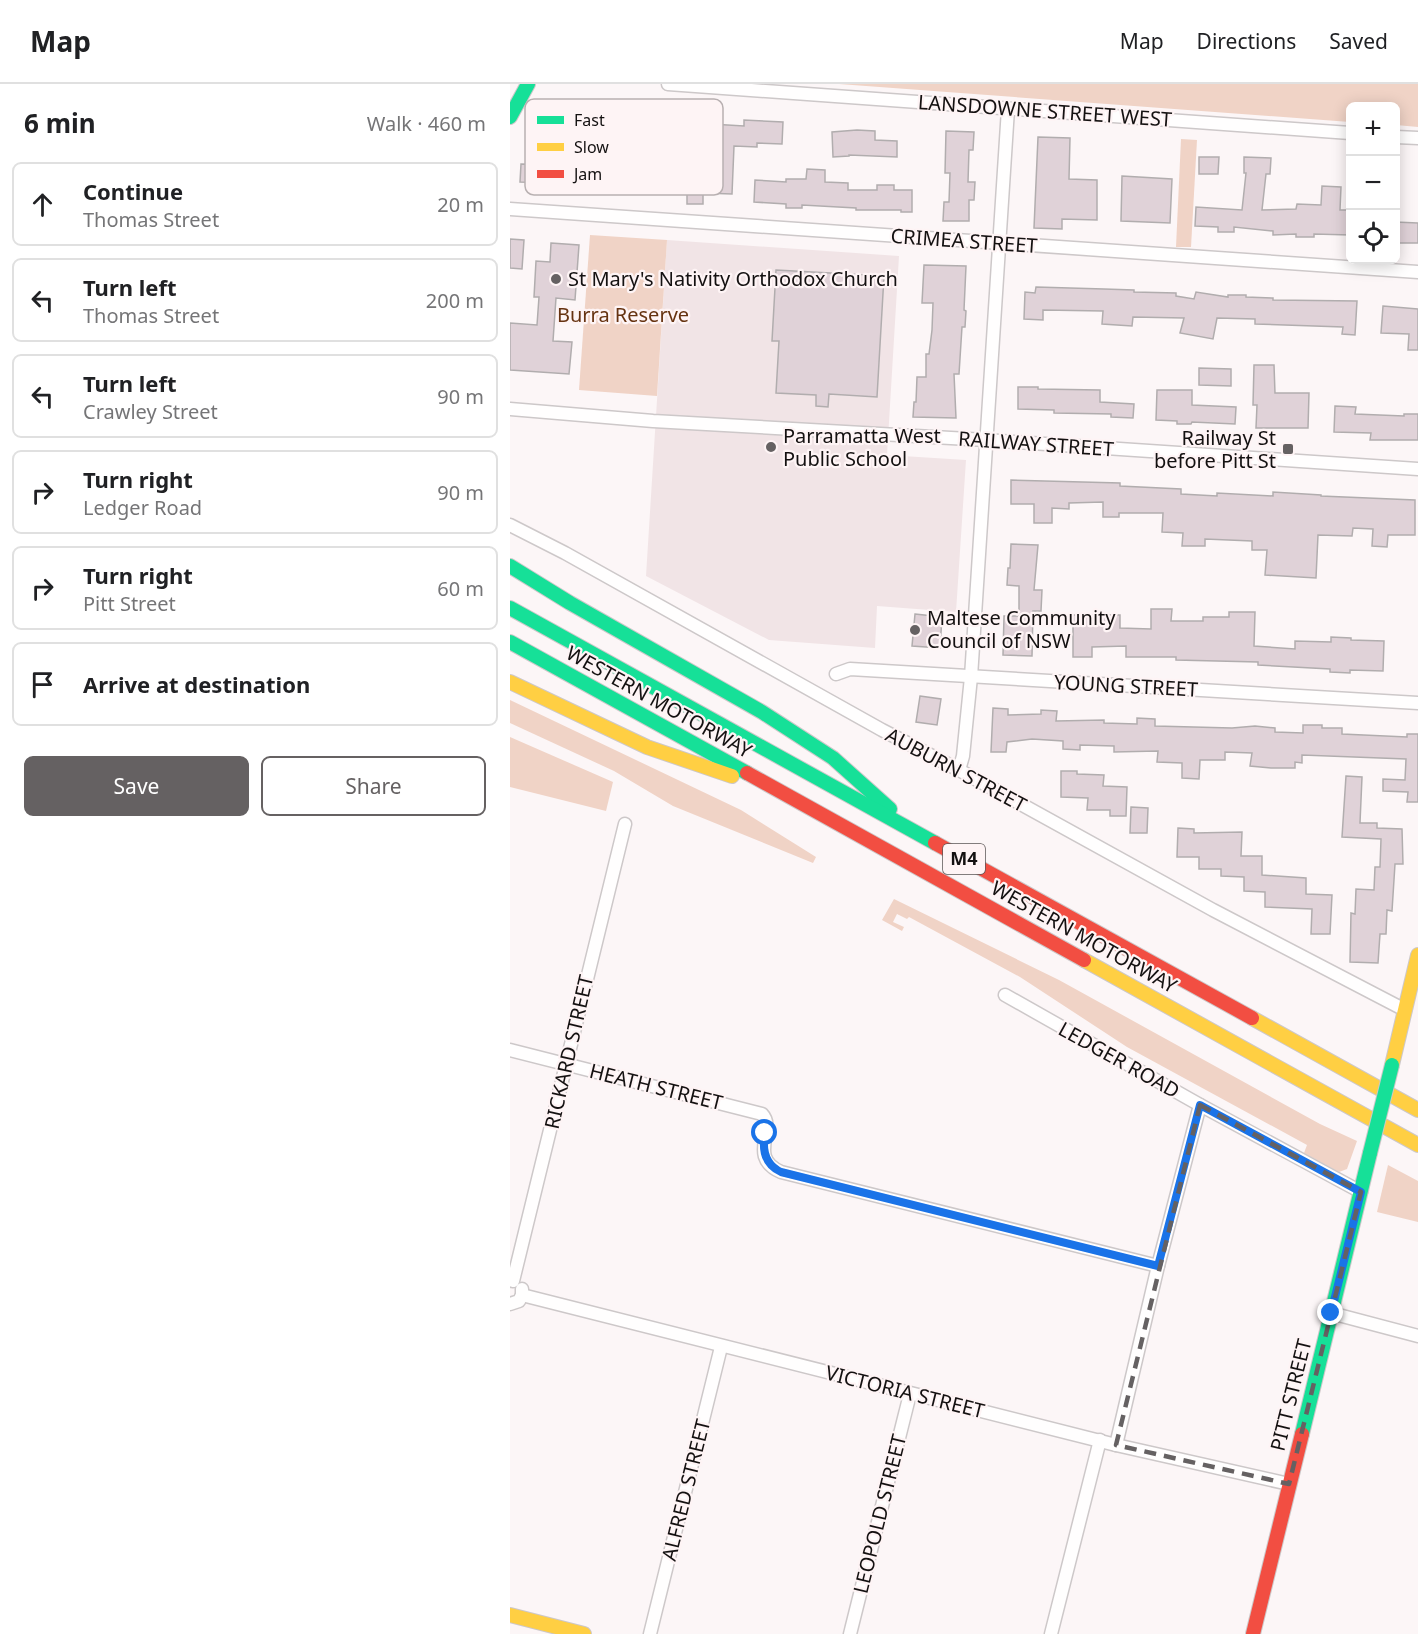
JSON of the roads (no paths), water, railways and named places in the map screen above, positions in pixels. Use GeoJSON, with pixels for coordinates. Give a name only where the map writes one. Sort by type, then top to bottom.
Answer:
{"type":"FeatureCollection","features":[{"type":"Feature","properties":{"kind":"main road"},"geometry":{"type":"LineString","coordinates":[[510,117],[528,84]]}},
{"type":"Feature","properties":{"kind":"main road"},"geometry":{"type":"LineString","coordinates":[[510,566],[570,603],[699,675],[833,758],[917,833]]}},
{"type":"Feature","properties":{"kind":"main road","name":"WESTERN MOTORWAY"},"geometry":{"type":"LineString","coordinates":[[510,608],[1418,1110]]}},
{"type":"Feature","properties":{"kind":"main road","name":"WESTERN MOTORWAY"},"geometry":{"type":"LineString","coordinates":[[510,642],[1418,1145]]}},
{"type":"Feature","properties":{"kind":"main road","name":"M4"},"geometry":{"type":"LineString","coordinates":[[510,682],[647,747],[784,794]]}},
{"type":"Feature","properties":{"kind":"main road","name":"PITT STREET"},"geometry":{"type":"LineString","coordinates":[[1253,1634],[1418,956]]}},
{"type":"Feature","properties":{"kind":"main road"},"geometry":{"type":"LineString","coordinates":[[510,1615],[584,1634]]}},
{"type":"Feature","properties":{"kind":"street","name":"LANSDOWNE STREET WEST"},"geometry":{"type":"LineString","coordinates":[[668,84],[1346,133]]}},
{"type":"Feature","properties":{"kind":"street"},"geometry":{"type":"LineString","coordinates":[[959,770],[963,756],[971,677],[1008,109]]}},
{"type":"Feature","properties":{"kind":"street"},"geometry":{"type":"LineString","coordinates":[[1400,136],[1418,138]]}},
{"type":"Feature","properties":{"kind":"street","name":"CRIMEA STREET"},"geometry":{"type":"LineString","coordinates":[[510,209],[1418,272]]}},
{"type":"Feature","properties":{"kind":"street","name":"RAILWAY STREET"},"geometry":{"type":"LineString","coordinates":[[510,409],[665,422],[986,440],[1418,469]]}},
{"type":"Feature","properties":{"kind":"street","name":"AUBURN STREET"},"geometry":{"type":"LineString","coordinates":[[510,525],[1251,931],[1405,1010]]}},
{"type":"Feature","properties":{"kind":"street","name":"YOUNG STREET"},"geometry":{"type":"LineString","coordinates":[[836,674],[850,669],[1418,704]]}},
{"type":"Feature","properties":{"kind":"street","name":"RICKARD STREET"},"geometry":{"type":"LineString","coordinates":[[512,1281],[625,824]]}},
{"type":"Feature","properties":{"kind":"street","name":"LEDGER ROAD"},"geometry":{"type":"LineString","coordinates":[[1005,995],[1200,1105],[1361,1192]]}},
{"type":"Feature","properties":{"kind":"street","name":"HEATH STREET"},"geometry":{"type":"LineString","coordinates":[[510,1050],[757,1112],[765,1117],[763,1147],[765,1157],[771,1166],[781,1172],[1158,1266]]}},
{"type":"Feature","properties":{"kind":"street"},"geometry":{"type":"LineString","coordinates":[[1116,1445],[1158,1266],[1200,1105]]}},
{"type":"Feature","properties":{"kind":"street"},"geometry":{"type":"LineString","coordinates":[[510,1304],[516,1303],[522,1295],[521,1287],[512,1281]]}},
{"type":"Feature","properties":{"kind":"street","name":"VICTORIA STREET"},"geometry":{"type":"LineString","coordinates":[[522,1295],[1116,1445],[1289,1484]]}},
{"type":"Feature","properties":{"kind":"street"},"geometry":{"type":"LineString","coordinates":[[1331,1313],[1418,1336]]}},
{"type":"Feature","properties":{"kind":"street","name":"ALFRED STREET"},"geometry":{"type":"LineString","coordinates":[[650,1634],[721,1347]]}},
{"type":"Feature","properties":{"kind":"street","name":"LEOPOLD STREET"},"geometry":{"type":"LineString","coordinates":[[850,1634],[910,1394]]}},
{"type":"Feature","properties":{"kind":"street"},"geometry":{"type":"LineString","coordinates":[[1051,1634],[1100,1440]]}},
{"type":"Feature","properties":{"kind":"place","name":"St Mary's Nativity Orthodox Church"},"geometry":{"type":"Point","coordinates":[556,279]}},
{"type":"Feature","properties":{"kind":"place","name":"Parramatta West Public School"},"geometry":{"type":"Point","coordinates":[771,447]}},
{"type":"Feature","properties":{"kind":"place","name":"Railway St before Pitt St"},"geometry":{"type":"Point","coordinates":[1288,449]}},
{"type":"Feature","properties":{"kind":"place","name":"Maltese Community Council of NSW"},"geometry":{"type":"Point","coordinates":[915,630]}},
{"type":"Feature","properties":{"kind":"park label","name":"Burra Reserve"},"geometry":{"type":"Point","coordinates":[623,315]}}]}
